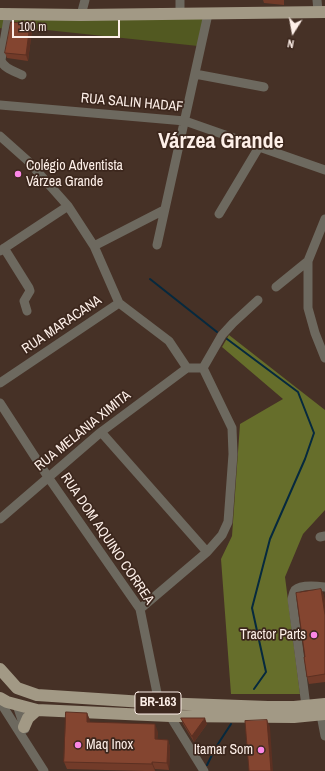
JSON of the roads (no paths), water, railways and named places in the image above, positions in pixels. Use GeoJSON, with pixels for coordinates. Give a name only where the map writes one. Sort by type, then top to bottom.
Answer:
{"type":"FeatureCollection","features":[{"type":"Feature","properties":{"kind":"main road"},"geometry":{"type":"LineString","coordinates":[[4,13],[81,15],[180,13],[208,14],[320,8]]}},
{"type":"Feature","properties":{"kind":"main road","name":"BR-163"},"geometry":{"type":"LineString","coordinates":[[0,669],[17,688],[37,695],[159,703],[268,707],[306,706],[324,711]]}},
{"type":"Feature","properties":{"kind":"main road"},"geometry":{"type":"LineString","coordinates":[[17,688],[20,694],[17,705]]}},
{"type":"Feature","properties":{"kind":"main road","name":"BR-163"},"geometry":{"type":"LineString","coordinates":[[0,698],[7,702],[37,710],[170,716],[294,717],[324,711]]}},
{"type":"Feature","properties":{"kind":"main road"},"geometry":{"type":"LineString","coordinates":[[24,727],[28,718],[37,710]]}},
{"type":"Feature","properties":{"kind":"street"},"geometry":{"type":"LineString","coordinates":[[81,15],[85,0]]}},
{"type":"Feature","properties":{"kind":"street"},"geometry":{"type":"LineString","coordinates":[[180,0],[180,13]]}},
{"type":"Feature","properties":{"kind":"street"},"geometry":{"type":"LineString","coordinates":[[4,13],[2,64],[22,75]]}},
{"type":"Feature","properties":{"kind":"street"},"geometry":{"type":"LineString","coordinates":[[157,245],[208,14]]}},
{"type":"Feature","properties":{"kind":"street"},"geometry":{"type":"LineString","coordinates":[[195,74],[264,87]]}},
{"type":"Feature","properties":{"kind":"street","name":"RUA SALIN HADAF"},"geometry":{"type":"LineString","coordinates":[[0,105],[185,121],[325,170]]}},
{"type":"Feature","properties":{"kind":"street"},"geometry":{"type":"LineString","coordinates":[[0,136],[28,161],[68,206],[94,246],[119,303],[169,341],[187,368],[203,368]]}},
{"type":"Feature","properties":{"kind":"street"},"geometry":{"type":"LineString","coordinates":[[219,214],[259,147]]}},
{"type":"Feature","properties":{"kind":"street"},"geometry":{"type":"LineString","coordinates":[[27,311],[24,301],[29,294],[29,288],[2,249],[68,206]]}},
{"type":"Feature","properties":{"kind":"street"},"geometry":{"type":"LineString","coordinates":[[94,246],[164,210]]}},
{"type":"Feature","properties":{"kind":"street"},"geometry":{"type":"LineString","coordinates":[[324,355],[315,333],[308,308],[308,261],[325,219]]}},
{"type":"Feature","properties":{"kind":"street"},"geometry":{"type":"LineString","coordinates":[[276,288],[308,261]]}},
{"type":"Feature","properties":{"kind":"street"},"geometry":{"type":"LineString","coordinates":[[203,368],[222,335],[258,300]]}},
{"type":"Feature","properties":{"kind":"street","name":"RUA MARACANA"},"geometry":{"type":"LineString","coordinates":[[0,383],[119,303]]}},
{"type":"Feature","properties":{"kind":"street","name":"RUA MELANIA XIMITA"},"geometry":{"type":"LineString","coordinates":[[0,519],[101,432],[187,368]]}},
{"type":"Feature","properties":{"kind":"street"},"geometry":{"type":"LineString","coordinates":[[140,609],[207,552],[222,534],[228,522],[233,443],[232,428],[203,368]]}},
{"type":"Feature","properties":{"kind":"street","name":"RUA DOM AQUINO CORREA"},"geometry":{"type":"LineString","coordinates":[[0,403],[48,477],[140,609],[159,703]]}},
{"type":"Feature","properties":{"kind":"street"},"geometry":{"type":"LineString","coordinates":[[101,432],[207,552]]}},
{"type":"Feature","properties":{"kind":"street"},"geometry":{"type":"LineString","coordinates":[[306,706],[292,600],[293,593],[300,587],[325,587]]}},
{"type":"Feature","properties":{"kind":"street"},"geometry":{"type":"LineString","coordinates":[[0,702],[44,771]]}},
{"type":"Feature","properties":{"kind":"street"},"geometry":{"type":"LineString","coordinates":[[17,705],[34,754]]}},
{"type":"Feature","properties":{"kind":"street"},"geometry":{"type":"LineString","coordinates":[[324,711],[325,736]]}},
{"type":"Feature","properties":{"kind":"street"},"geometry":{"type":"LineString","coordinates":[[170,716],[204,771]]}},
{"type":"Feature","properties":{"kind":"waterway"},"geometry":{"type":"LineString","coordinates":[[150,279],[217,332]]}},
{"type":"Feature","properties":{"kind":"waterway"},"geometry":{"type":"LineString","coordinates":[[227,339],[298,392],[314,433],[305,459],[270,539],[252,608],[266,672],[254,689]]}},
{"type":"Feature","properties":{"kind":"waterway"},"geometry":{"type":"LineString","coordinates":[[207,765],[216,747],[231,724]]}},
{"type":"Feature","properties":{"kind":"place","name":"Colégio Adventista Várzea Grande"},"geometry":{"type":"Point","coordinates":[18,174]}},
{"type":"Feature","properties":{"kind":"place","name":"Tractor Parts"},"geometry":{"type":"Point","coordinates":[314,635]}},
{"type":"Feature","properties":{"kind":"place","name":"Maq Inox"},"geometry":{"type":"Point","coordinates":[78,745]}},
{"type":"Feature","properties":{"kind":"place","name":"Itamar Som"},"geometry":{"type":"Point","coordinates":[261,750]}},
{"type":"Feature","properties":{"kind":"district","name":"Várzea Grande"},"geometry":{"type":"Point","coordinates":[221,142]}}]}
